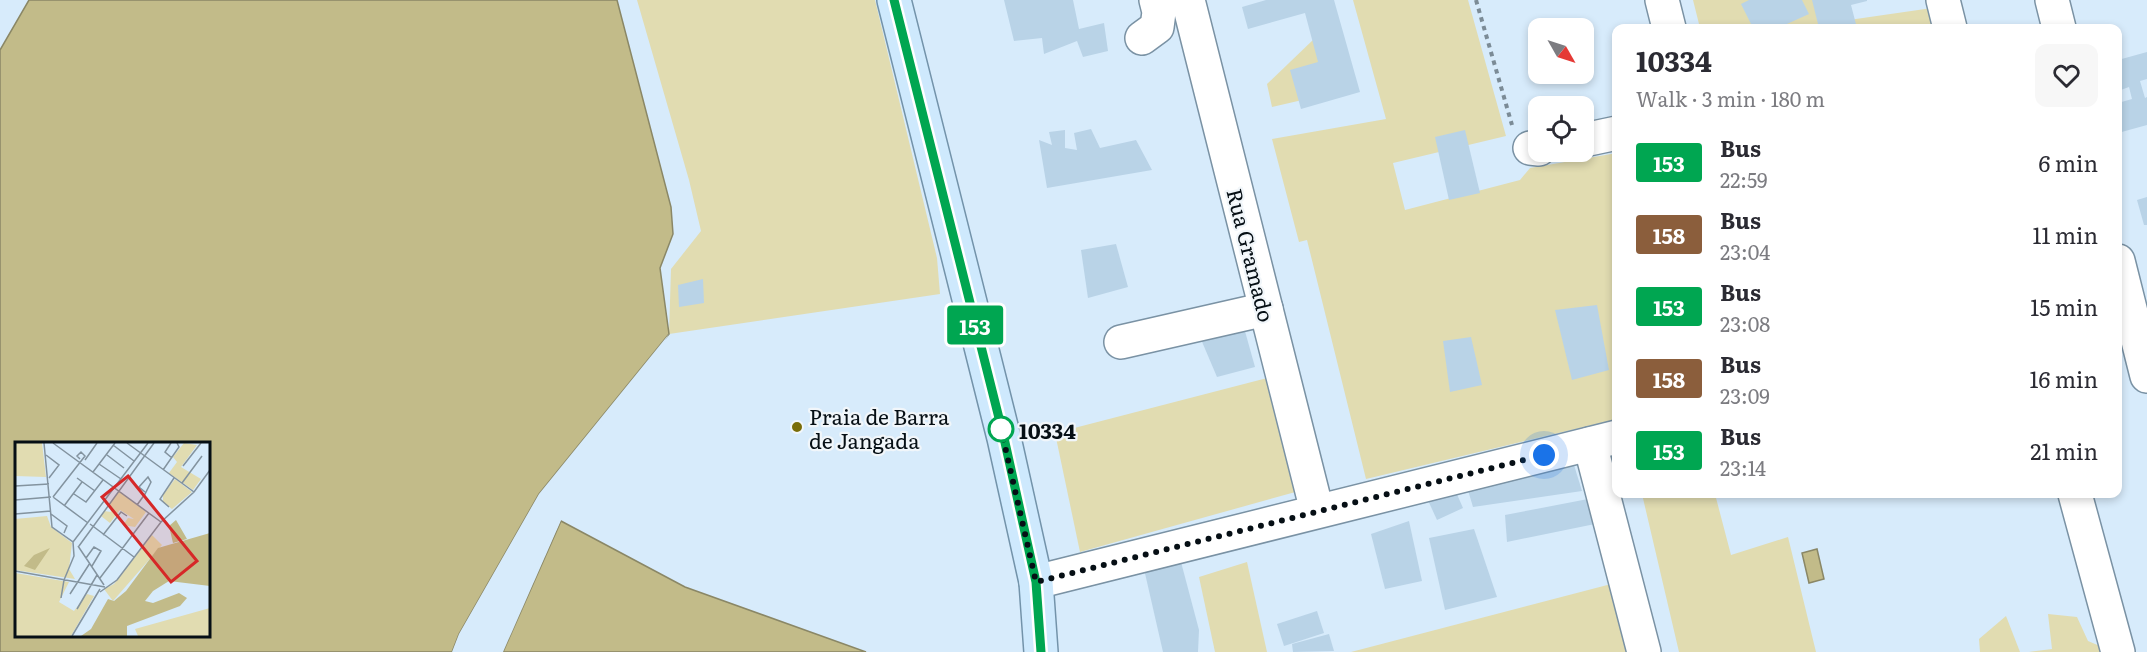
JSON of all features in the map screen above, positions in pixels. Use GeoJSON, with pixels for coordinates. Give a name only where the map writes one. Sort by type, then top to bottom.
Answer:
{"type":"FeatureCollection","features":[{"type":"Feature","properties":{"kind":"main road"},"geometry":{"type":"LineString","coordinates":[[894,0],[1004,438],[1036,582],[1041,652]]}},
{"type":"Feature","properties":{"kind":"street"},"geometry":{"type":"LineString","coordinates":[[1142,38],[1157,27],[1159,12],[1156,0]]}},
{"type":"Feature","properties":{"kind":"street","name":"Rua Gramado"},"geometry":{"type":"LineString","coordinates":[[1188,0],[1317,511]]}},
{"type":"Feature","properties":{"kind":"street"},"geometry":{"type":"LineString","coordinates":[[1662,0],[1668,24]]}},
{"type":"Feature","properties":{"kind":"street"},"geometry":{"type":"LineString","coordinates":[[1943,0],[1949,24]]}},
{"type":"Feature","properties":{"kind":"street"},"geometry":{"type":"LineString","coordinates":[[2052,0],[2058,24]]}},
{"type":"Feature","properties":{"kind":"street"},"geometry":{"type":"LineString","coordinates":[[1594,138],[1612,134]]}},
{"type":"Feature","properties":{"kind":"street"},"geometry":{"type":"LineString","coordinates":[[2122,274],[2131,302],[2147,376]]}},
{"type":"Feature","properties":{"kind":"street"},"geometry":{"type":"LineString","coordinates":[[1121,342],[1266,309]]}},
{"type":"Feature","properties":{"kind":"street"},"geometry":{"type":"LineString","coordinates":[[1036,582],[1603,440],[1612,487]]}},
{"type":"Feature","properties":{"kind":"street"},"geometry":{"type":"LineString","coordinates":[[1614,498],[1644,652]]}},
{"type":"Feature","properties":{"kind":"street"},"geometry":{"type":"LineString","coordinates":[[2076,498],[2118,652]]}},
{"type":"Feature","properties":{"kind":"path"},"geometry":{"type":"LineString","coordinates":[[1476,0],[1514,132],[1520,144],[1528,147]]}},
{"type":"Feature","properties":{"kind":"shaded area"},"geometry":{"type":"Polygon","coordinates":[[[29,0],[617,0],[671,207],[673,234],[660,268],[669,334],[539,494],[459,634],[452,652],[0,652],[0,50],[29,0]]]}},
{"type":"Feature","properties":{"kind":"shaded area"},"geometry":{"type":"Polygon","coordinates":[[[637,0],[875,0],[937,258],[940,294],[669,334],[671,269],[701,231],[689,180],[637,0]]]}},
{"type":"Feature","properties":{"kind":"shaded area"},"geometry":{"type":"Polygon","coordinates":[[[1353,0],[1468,0],[1506,136],[1393,163],[1405,210],[1520,180],[1530,168],[1565,162],[1594,162],[1594,157],[1612,154],[1612,420],[1366,479],[1307,240],[1299,242],[1272,139],[1386,119],[1353,0]]]}},
{"type":"Feature","properties":{"kind":"shaded area"},"geometry":{"type":"Polygon","coordinates":[[[1693,0],[1838,0],[1842,21],[1939,7],[1943,24],[1699,24],[1693,0]]]}},
{"type":"Feature","properties":{"kind":"shaded area"},"geometry":{"type":"Polygon","coordinates":[[[1315,38],[1332,77],[1311,98],[1272,107],[1267,84],[1315,38]]]}},
{"type":"Feature","properties":{"kind":"shaded area"},"geometry":{"type":"Polygon","coordinates":[[[1271,377],[1299,491],[1080,552],[1055,433],[1271,377]]]}},
{"type":"Feature","properties":{"kind":"shaded area"},"geometry":{"type":"Polygon","coordinates":[[[1643,498],[1716,498],[1731,555],[1788,537],[1816,652],[1679,652],[1643,498]]]}},
{"type":"Feature","properties":{"kind":"shaded area"},"geometry":{"type":"Polygon","coordinates":[[[561,521],[685,587],[866,652],[503,652],[561,521]]]}},
{"type":"Feature","properties":{"kind":"shaded area"},"geometry":{"type":"Polygon","coordinates":[[[1817,549],[1824,579],[1809,583],[1802,553],[1817,549]]]}},
{"type":"Feature","properties":{"kind":"shaded area"},"geometry":{"type":"Polygon","coordinates":[[[1247,562],[1267,652],[1215,652],[1199,577],[1247,562]]]}},
{"type":"Feature","properties":{"kind":"shaded area"},"geometry":{"type":"Polygon","coordinates":[[[1615,583],[1637,652],[1351,652],[1615,583]]]}},
{"type":"Feature","properties":{"kind":"shaded area"},"geometry":{"type":"Polygon","coordinates":[[[2048,614],[2077,617],[2088,641],[2114,652],[2029,652],[2052,649],[2048,614]]]}},
{"type":"Feature","properties":{"kind":"shaded area"},"geometry":{"type":"Polygon","coordinates":[[[2006,616],[2020,652],[1980,652],[1979,639],[2006,616]]]}},
{"type":"Feature","properties":{"kind":"pier"},"geometry":{"type":"Polygon","coordinates":[[[669,334],[659,351],[542,496],[462,635],[455,652],[452,652],[459,634],[539,494],[669,334]]]}},
{"type":"Feature","properties":{"kind":"pier"},"geometry":{"type":"Polygon","coordinates":[[[559,518],[562,518],[503,652],[500,652],[559,518]]]}},
{"type":"Feature","properties":{"kind":"building"},"geometry":{"type":"Polygon","coordinates":[[[1004,0],[1073,0],[1079,29],[1104,23],[1108,51],[1083,57],[1077,41],[1044,54],[1042,38],[1014,41],[1004,0]]]}},
{"type":"Feature","properties":{"kind":"building"},"geometry":{"type":"Polygon","coordinates":[[[1266,0],[1334,0],[1360,92],[1301,109],[1290,70],[1318,62],[1305,13],[1248,29],[1242,7],[1266,0]]]}},
{"type":"Feature","properties":{"kind":"building"},"geometry":{"type":"Polygon","coordinates":[[[1749,0],[1802,0],[1809,14],[1787,24],[1751,24],[1741,4],[1749,0]]]}},
{"type":"Feature","properties":{"kind":"building"},"geometry":{"type":"Polygon","coordinates":[[[1812,0],[1867,0],[1851,5],[1856,24],[1818,24],[1812,0]]]}},
{"type":"Feature","properties":{"kind":"building"},"geometry":{"type":"Polygon","coordinates":[[[2147,52],[2147,79],[2140,81],[2145,98],[2147,97],[2147,125],[2122,132],[2122,102],[2132,99],[2129,87],[2122,90],[2122,59],[2147,52]]]}},
{"type":"Feature","properties":{"kind":"building"},"geometry":{"type":"Polygon","coordinates":[[[1091,129],[1100,148],[1136,140],[1152,170],[1047,188],[1039,140],[1052,145],[1049,132],[1065,130],[1065,148],[1077,150],[1074,133],[1091,129]]]}},
{"type":"Feature","properties":{"kind":"building"},"geometry":{"type":"Polygon","coordinates":[[[1465,130],[1480,193],[1449,200],[1435,137],[1465,130]]]}},
{"type":"Feature","properties":{"kind":"building"},"geometry":{"type":"Polygon","coordinates":[[[2147,197],[2147,225],[2144,225],[2137,200],[2147,197]]]}},
{"type":"Feature","properties":{"kind":"building"},"geometry":{"type":"Polygon","coordinates":[[[1116,244],[1128,287],[1088,298],[1081,250],[1116,244]]]}},
{"type":"Feature","properties":{"kind":"building"},"geometry":{"type":"Polygon","coordinates":[[[703,279],[704,303],[679,307],[678,285],[703,279]]]}},
{"type":"Feature","properties":{"kind":"building"},"geometry":{"type":"Polygon","coordinates":[[[1597,305],[1609,370],[1572,380],[1555,310],[1597,305]]]}},
{"type":"Feature","properties":{"kind":"building"},"geometry":{"type":"Polygon","coordinates":[[[1241,317],[1255,367],[1217,377],[1197,330],[1241,317]]]}},
{"type":"Feature","properties":{"kind":"building"},"geometry":{"type":"Polygon","coordinates":[[[1471,337],[1482,385],[1450,392],[1443,341],[1471,337]]]}},
{"type":"Feature","properties":{"kind":"building"},"geometry":{"type":"Polygon","coordinates":[[[1574,465],[1582,491],[1473,507],[1467,487],[1574,465]]]}},
{"type":"Feature","properties":{"kind":"building"},"geometry":{"type":"Polygon","coordinates":[[[1452,483],[1463,508],[1437,520],[1426,496],[1452,483]]]}},
{"type":"Feature","properties":{"kind":"building"},"geometry":{"type":"Polygon","coordinates":[[[1588,499],[1595,524],[1507,542],[1505,515],[1588,499]]]}},
{"type":"Feature","properties":{"kind":"building"},"geometry":{"type":"Polygon","coordinates":[[[1409,521],[1422,581],[1385,589],[1371,534],[1409,521]]]}},
{"type":"Feature","properties":{"kind":"building"},"geometry":{"type":"Polygon","coordinates":[[[1474,529],[1497,597],[1445,610],[1429,538],[1474,529]]]}},
{"type":"Feature","properties":{"kind":"building"},"geometry":{"type":"Polygon","coordinates":[[[1181,562],[1199,630],[1198,652],[1163,652],[1144,569],[1181,562]]]}},
{"type":"Feature","properties":{"kind":"building"},"geometry":{"type":"Polygon","coordinates":[[[1317,611],[1324,633],[1284,646],[1277,624],[1317,611]]]}},
{"type":"Feature","properties":{"kind":"building"},"geometry":{"type":"Polygon","coordinates":[[[1329,634],[1334,651],[1293,652],[1292,644],[1329,634]]]}},
{"type":"Feature","properties":{"kind":"bus line","name":"153"},"geometry":{"type":"LineString","coordinates":[[894,0],[1004,438],[1036,582],[1041,652]]}},
{"type":"Feature","properties":{"kind":"place","name":"Praia de Barra de Jangada"},"geometry":{"type":"Point","coordinates":[797,427]}},
{"type":"Feature","properties":{"kind":"place","name":"10334"},"geometry":{"type":"Point","coordinates":[1001,429]}},
{"type":"Feature","properties":{"kind":"route"},"geometry":{"type":"LineString","coordinates":[[1001,429],[1036,582],[1544,455]]}}]}
